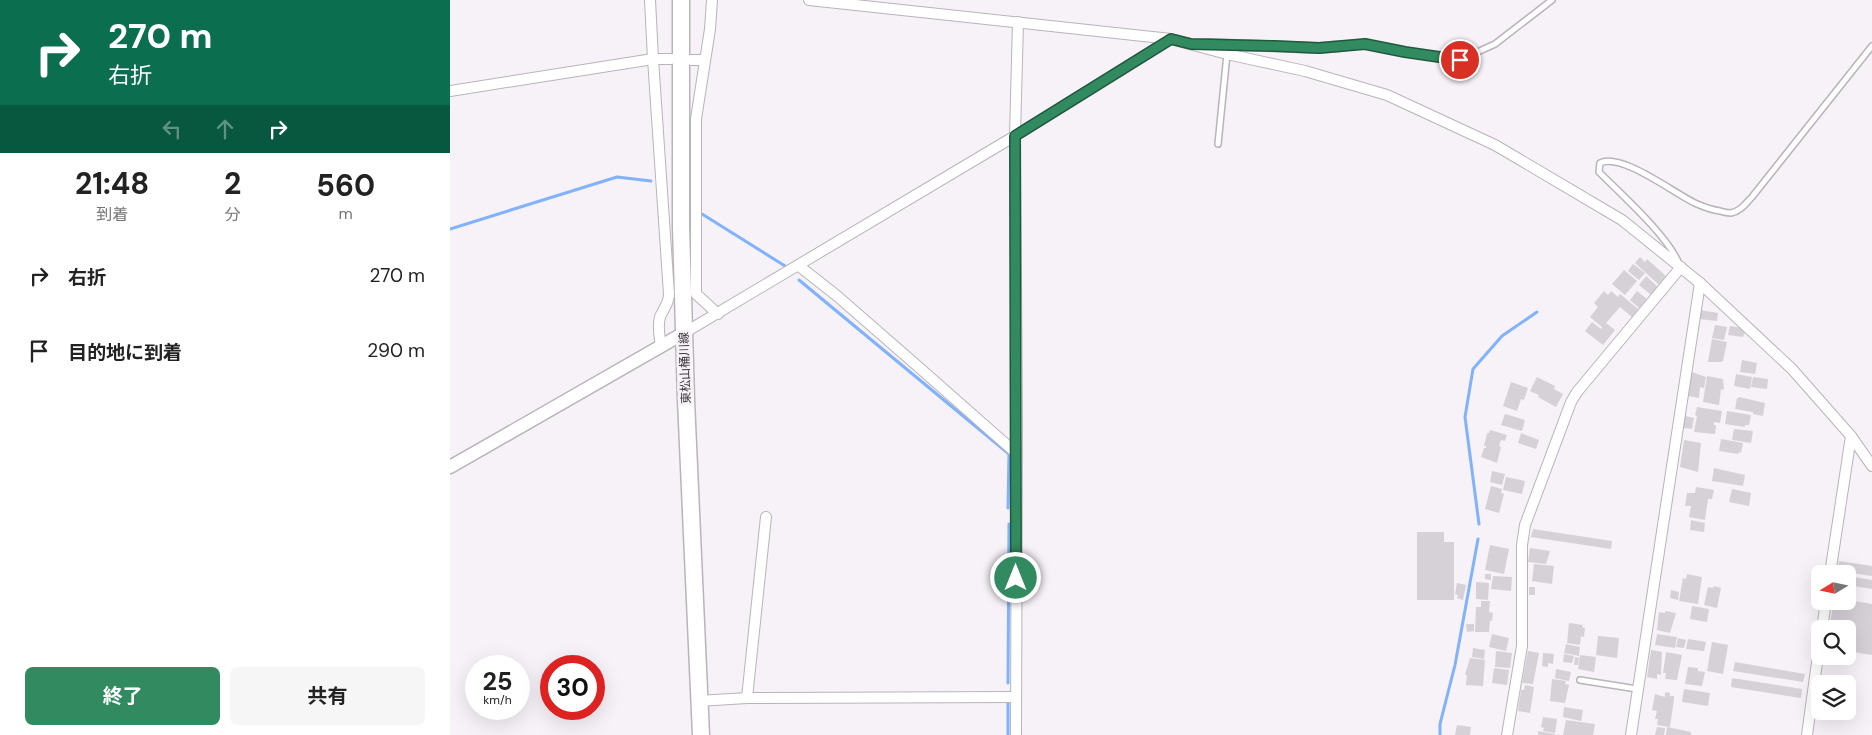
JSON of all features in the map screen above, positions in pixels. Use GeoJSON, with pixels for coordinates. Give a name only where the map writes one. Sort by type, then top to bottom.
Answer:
{"type":"FeatureCollection","features":[{"type":"Feature","properties":{"kind":"main road","name":"東松山桶川線"},"geometry":{"type":"LineString","coordinates":[[681,0],[681,226],[698,701],[701,735]]}},
{"type":"Feature","properties":{"kind":"street"},"geometry":{"type":"LineString","coordinates":[[650,0],[652,59],[670,294],[668,305],[660,315],[659,321],[662,347]]}},
{"type":"Feature","properties":{"kind":"street"},"geometry":{"type":"LineString","coordinates":[[712,0],[710,29],[696,119],[696,294],[718,314]]}},
{"type":"Feature","properties":{"kind":"street"},"geometry":{"type":"LineString","coordinates":[[809,0],[1171,39],[1227,54],[1306,71],[1387,95],[1495,145],[1622,220],[1700,283],[1792,370],[1851,436],[1872,466]]}},
{"type":"Feature","properties":{"kind":"street"},"geometry":{"type":"LineString","coordinates":[[1016,735],[1015,136],[1018,22]]}},
{"type":"Feature","properties":{"kind":"street"},"geometry":{"type":"LineString","coordinates":[[450,467],[662,347],[799,266],[1015,136],[1171,39]]}},
{"type":"Feature","properties":{"kind":"street"},"geometry":{"type":"LineString","coordinates":[[1191,44],[1319,48],[1343,46]]}},
{"type":"Feature","properties":{"kind":"street"},"geometry":{"type":"LineString","coordinates":[[450,91],[652,59],[671,59]]}},
{"type":"Feature","properties":{"kind":"street"},"geometry":{"type":"LineString","coordinates":[[691,60],[705,60]]}},
{"type":"Feature","properties":{"kind":"street"},"geometry":{"type":"LineString","coordinates":[[799,266],[836,295],[1016,453]]}},
{"type":"Feature","properties":{"kind":"street"},"geometry":{"type":"LineString","coordinates":[[1507,735],[1522,646],[1522,545],[1525,525],[1571,402],[1577,392],[1681,267]]}},
{"type":"Feature","properties":{"kind":"street"},"geometry":{"type":"LineString","coordinates":[[1631,735],[1700,283]]}},
{"type":"Feature","properties":{"kind":"street"},"geometry":{"type":"LineString","coordinates":[[1831,565],[1851,436]]}},
{"type":"Feature","properties":{"kind":"street"},"geometry":{"type":"LineString","coordinates":[[746,698],[766,517]]}},
{"type":"Feature","properties":{"kind":"street"},"geometry":{"type":"LineString","coordinates":[[1807,735],[1817,665]]}},
{"type":"Feature","properties":{"kind":"street"},"geometry":{"type":"LineString","coordinates":[[698,701],[746,698],[1016,697]]}},
{"type":"Feature","properties":{"kind":"lane"},"geometry":{"type":"LineString","coordinates":[[1343,46],[1365,44],[1414,54],[1460,60],[1494,44],[1552,0]]}},
{"type":"Feature","properties":{"kind":"lane"},"geometry":{"type":"LineString","coordinates":[[1681,267],[1676,254],[1659,234],[1599,172],[1600,163],[1615,161],[1640,171],[1696,204],[1713,210],[1730,213],[1742,208],[1872,46]]}},
{"type":"Feature","properties":{"kind":"lane"},"geometry":{"type":"LineString","coordinates":[[1218,144],[1227,54]]}},
{"type":"Feature","properties":{"kind":"lane"},"geometry":{"type":"LineString","coordinates":[[1580,680],[1637,689]]}},
{"type":"Feature","properties":{"kind":"building"},"geometry":{"type":"Polygon","coordinates":[[[1640,257],[1645,262],[1647,259],[1666,276],[1659,285],[1635,263],[1640,257]]]}},
{"type":"Feature","properties":{"kind":"building"},"geometry":{"type":"Polygon","coordinates":[[[1633,264],[1645,273],[1639,280],[1628,271],[1633,264]]]}},
{"type":"Feature","properties":{"kind":"building"},"geometry":{"type":"Polygon","coordinates":[[[1624,270],[1637,281],[1625,295],[1612,284],[1624,270]]]}},
{"type":"Feature","properties":{"kind":"building"},"geometry":{"type":"Polygon","coordinates":[[[1646,276],[1658,287],[1651,295],[1639,285],[1646,276]]]}},
{"type":"Feature","properties":{"kind":"building"},"geometry":{"type":"Polygon","coordinates":[[[1604,291],[1608,295],[1611,291],[1618,297],[1620,294],[1638,309],[1632,317],[1620,307],[1606,323],[1615,330],[1603,345],[1585,331],[1592,322],[1601,329],[1602,327],[1590,317],[1598,307],[1594,303],[1604,291]]]}},
{"type":"Feature","properties":{"kind":"building"},"geometry":{"type":"Polygon","coordinates":[[[1637,291],[1647,299],[1639,308],[1630,300],[1637,291]]]}},
{"type":"Feature","properties":{"kind":"building"},"geometry":{"type":"Polygon","coordinates":[[[1700,310],[1718,313],[1717,321],[1699,319],[1700,310]]]}},
{"type":"Feature","properties":{"kind":"building"},"geometry":{"type":"Polygon","coordinates":[[[1715,325],[1727,327],[1724,340],[1712,338],[1715,325]]]}},
{"type":"Feature","properties":{"kind":"building"},"geometry":{"type":"Polygon","coordinates":[[[1730,326],[1742,328],[1745,331],[1743,337],[1728,335],[1730,326]]]}},
{"type":"Feature","properties":{"kind":"building"},"geometry":{"type":"Polygon","coordinates":[[[1712,339],[1727,342],[1723,361],[1721,362],[1708,362],[1712,339]]]}},
{"type":"Feature","properties":{"kind":"building"},"geometry":{"type":"Polygon","coordinates":[[[1742,360],[1757,363],[1755,374],[1740,372],[1742,360]]]}},
{"type":"Feature","properties":{"kind":"building"},"geometry":{"type":"Polygon","coordinates":[[[1692,372],[1706,377],[1704,388],[1700,387],[1699,398],[1688,396],[1692,372]]]}},
{"type":"Feature","properties":{"kind":"building"},"geometry":{"type":"Polygon","coordinates":[[[1736,374],[1752,377],[1750,389],[1734,386],[1736,374]]]}},
{"type":"Feature","properties":{"kind":"building"},"geometry":{"type":"Polygon","coordinates":[[[1707,376],[1723,379],[1724,390],[1721,389],[1719,405],[1703,402],[1707,376]]]}},
{"type":"Feature","properties":{"kind":"building"},"geometry":{"type":"Polygon","coordinates":[[[1537,377],[1555,386],[1554,389],[1563,394],[1556,407],[1530,391],[1537,377]]]}},
{"type":"Feature","properties":{"kind":"building"},"geometry":{"type":"Polygon","coordinates":[[[1753,377],[1768,379],[1767,389],[1751,387],[1753,377]]]}},
{"type":"Feature","properties":{"kind":"building"},"geometry":{"type":"Polygon","coordinates":[[[1511,382],[1528,388],[1524,400],[1521,399],[1517,411],[1503,406],[1511,382]]]}},
{"type":"Feature","properties":{"kind":"building"},"geometry":{"type":"Polygon","coordinates":[[[1737,398],[1765,403],[1763,416],[1735,409],[1737,398]]]}},
{"type":"Feature","properties":{"kind":"building"},"geometry":{"type":"Polygon","coordinates":[[[1697,407],[1722,411],[1720,423],[1714,422],[1714,425],[1716,425],[1715,434],[1694,432],[1697,407]]]}},
{"type":"Feature","properties":{"kind":"building"},"geometry":{"type":"Polygon","coordinates":[[[1727,411],[1751,415],[1749,425],[1745,425],[1745,427],[1725,424],[1727,411]]]}},
{"type":"Feature","properties":{"kind":"building"},"geometry":{"type":"Polygon","coordinates":[[[1505,414],[1525,420],[1522,431],[1501,425],[1505,414]]]}},
{"type":"Feature","properties":{"kind":"building"},"geometry":{"type":"Polygon","coordinates":[[[1685,416],[1694,418],[1692,429],[1683,428],[1685,416]]]}},
{"type":"Feature","properties":{"kind":"building"},"geometry":{"type":"Polygon","coordinates":[[[1734,429],[1753,431],[1751,443],[1732,440],[1734,429]]]}},
{"type":"Feature","properties":{"kind":"building"},"geometry":{"type":"Polygon","coordinates":[[[1490,430],[1507,435],[1505,441],[1501,440],[1497,463],[1481,457],[1484,448],[1486,448],[1484,446],[1487,433],[1490,430]]]}},
{"type":"Feature","properties":{"kind":"building"},"geometry":{"type":"Polygon","coordinates":[[[1521,433],[1539,440],[1536,449],[1518,443],[1521,433]]]}},
{"type":"Feature","properties":{"kind":"building"},"geometry":{"type":"Polygon","coordinates":[[[1721,439],[1743,443],[1741,453],[1719,451],[1721,439]]]}},
{"type":"Feature","properties":{"kind":"building"},"geometry":{"type":"Polygon","coordinates":[[[1684,440],[1701,443],[1698,472],[1680,467],[1684,440]]]}},
{"type":"Feature","properties":{"kind":"building"},"geometry":{"type":"Polygon","coordinates":[[[1714,468],[1745,475],[1743,486],[1712,481],[1714,468]]]}},
{"type":"Feature","properties":{"kind":"building"},"geometry":{"type":"Polygon","coordinates":[[[1492,471],[1505,474],[1502,485],[1490,482],[1492,471]]]}},
{"type":"Feature","properties":{"kind":"building"},"geometry":{"type":"Polygon","coordinates":[[[1506,477],[1525,481],[1522,494],[1503,490],[1506,477]]]}},
{"type":"Feature","properties":{"kind":"building"},"geometry":{"type":"Polygon","coordinates":[[[1491,486],[1502,489],[1501,493],[1504,494],[1499,513],[1485,509],[1491,486]]]}},
{"type":"Feature","properties":{"kind":"building"},"geometry":{"type":"Polygon","coordinates":[[[1696,487],[1714,490],[1712,499],[1708,499],[1705,520],[1689,517],[1691,506],[1685,506],[1687,493],[1695,493],[1696,487]]]}},
{"type":"Feature","properties":{"kind":"building"},"geometry":{"type":"Polygon","coordinates":[[[1732,489],[1751,493],[1749,506],[1729,502],[1732,489]]]}},
{"type":"Feature","properties":{"kind":"building"},"geometry":{"type":"Polygon","coordinates":[[[1691,520],[1705,523],[1704,532],[1690,530],[1691,520]]]}},
{"type":"Feature","properties":{"kind":"building"},"geometry":{"type":"Polygon","coordinates":[[[1533,529],[1612,541],[1611,549],[1531,537],[1533,529]]]}},
{"type":"Feature","properties":{"kind":"building"},"geometry":{"type":"Polygon","coordinates":[[[1417,532],[1444,532],[1444,542],[1454,542],[1454,600],[1417,600],[1417,532]]]}},
{"type":"Feature","properties":{"kind":"building"},"geometry":{"type":"Polygon","coordinates":[[[1490,545],[1509,549],[1504,574],[1485,570],[1490,545]]]}},
{"type":"Feature","properties":{"kind":"building"},"geometry":{"type":"Polygon","coordinates":[[[1530,548],[1550,551],[1546,564],[1528,562],[1530,548]]]}},
{"type":"Feature","properties":{"kind":"building"},"geometry":{"type":"Polygon","coordinates":[[[1839,561],[1872,566],[1872,576],[1856,574],[1856,565],[1839,565],[1839,561]]]}},
{"type":"Feature","properties":{"kind":"building"},"geometry":{"type":"Polygon","coordinates":[[[1534,564],[1554,566],[1552,584],[1532,581],[1534,564]]]}},
{"type":"Feature","properties":{"kind":"building"},"geometry":{"type":"Polygon","coordinates":[[[1485,574],[1491,574],[1491,580],[1485,579],[1485,574]]]}},
{"type":"Feature","properties":{"kind":"building"},"geometry":{"type":"Polygon","coordinates":[[[1687,574],[1702,577],[1698,604],[1679,601],[1683,578],[1686,579],[1687,574]]]}},
{"type":"Feature","properties":{"kind":"building"},"geometry":{"type":"Polygon","coordinates":[[[1493,576],[1512,577],[1511,591],[1491,589],[1493,576]]]}},
{"type":"Feature","properties":{"kind":"building"},"geometry":{"type":"Polygon","coordinates":[[[1856,577],[1872,580],[1872,589],[1856,586],[1856,577]]]}},
{"type":"Feature","properties":{"kind":"building"},"geometry":{"type":"Polygon","coordinates":[[[1476,582],[1489,583],[1488,600],[1476,599],[1476,582]]]}},
{"type":"Feature","properties":{"kind":"building"},"geometry":{"type":"Polygon","coordinates":[[[1457,583],[1466,585],[1463,600],[1457,598],[1458,595],[1455,594],[1457,583]]]}},
{"type":"Feature","properties":{"kind":"building"},"geometry":{"type":"Polygon","coordinates":[[[1714,586],[1721,588],[1717,608],[1704,605],[1708,587],[1713,588],[1714,586]]]}},
{"type":"Feature","properties":{"kind":"building"},"geometry":{"type":"Polygon","coordinates":[[[1529,587],[1535,587],[1535,595],[1529,595],[1529,587]]]}},
{"type":"Feature","properties":{"kind":"building"},"geometry":{"type":"Polygon","coordinates":[[[1671,590],[1679,592],[1678,600],[1670,598],[1671,590]]]}},
{"type":"Feature","properties":{"kind":"building"},"geometry":{"type":"Polygon","coordinates":[[[1481,601],[1490,601],[1489,612],[1493,613],[1489,632],[1475,632],[1476,607],[1481,607],[1481,601]]]}},
{"type":"Feature","properties":{"kind":"building"},"geometry":{"type":"Polygon","coordinates":[[[1856,601],[1872,604],[1872,655],[1856,652],[1856,620],[1831,620],[1832,610],[1856,610],[1856,601]]]}},
{"type":"Feature","properties":{"kind":"building"},"geometry":{"type":"Polygon","coordinates":[[[1692,606],[1709,609],[1707,622],[1690,619],[1692,606]]]}},
{"type":"Feature","properties":{"kind":"building"},"geometry":{"type":"Polygon","coordinates":[[[1665,611],[1676,613],[1670,633],[1657,630],[1659,612],[1665,613],[1665,611]]]}},
{"type":"Feature","properties":{"kind":"building"},"geometry":{"type":"Polygon","coordinates":[[[1569,623],[1583,625],[1582,627],[1585,628],[1584,637],[1581,636],[1580,645],[1567,643],[1569,623]]]}},
{"type":"Feature","properties":{"kind":"building"},"geometry":{"type":"Polygon","coordinates":[[[1466,624],[1474,624],[1474,631],[1467,632],[1466,624]]]}},
{"type":"Feature","properties":{"kind":"building"},"geometry":{"type":"Polygon","coordinates":[[[1492,634],[1509,638],[1506,651],[1489,647],[1492,634]]]}},
{"type":"Feature","properties":{"kind":"building"},"geometry":{"type":"Polygon","coordinates":[[[1657,634],[1677,637],[1675,648],[1655,645],[1657,634]]]}},
{"type":"Feature","properties":{"kind":"building"},"geometry":{"type":"Polygon","coordinates":[[[1598,636],[1619,638],[1617,658],[1596,655],[1598,636]]]}},
{"type":"Feature","properties":{"kind":"building"},"geometry":{"type":"Polygon","coordinates":[[[1678,638],[1686,640],[1684,648],[1676,647],[1678,638]]]}},
{"type":"Feature","properties":{"kind":"building"},"geometry":{"type":"Polygon","coordinates":[[[1688,639],[1706,642],[1704,651],[1686,649],[1688,639]]]}},
{"type":"Feature","properties":{"kind":"building"},"geometry":{"type":"Polygon","coordinates":[[[1712,642],[1728,645],[1723,674],[1707,671],[1712,642]]]}},
{"type":"Feature","properties":{"kind":"building"},"geometry":{"type":"Polygon","coordinates":[[[1566,644],[1580,647],[1579,656],[1564,653],[1566,644]]]}},
{"type":"Feature","properties":{"kind":"building"},"geometry":{"type":"Polygon","coordinates":[[[1473,648],[1485,650],[1484,659],[1472,657],[1473,648]]]}},
{"type":"Feature","properties":{"kind":"building"},"geometry":{"type":"Polygon","coordinates":[[[1651,650],[1662,652],[1661,675],[1657,674],[1657,679],[1647,677],[1651,650]]]}},
{"type":"Feature","properties":{"kind":"building"},"geometry":{"type":"Polygon","coordinates":[[[1496,651],[1512,653],[1510,668],[1495,667],[1496,651]]]}},
{"type":"Feature","properties":{"kind":"building"},"geometry":{"type":"Polygon","coordinates":[[[1528,651],[1539,653],[1533,684],[1522,683],[1528,651]]]}},
{"type":"Feature","properties":{"kind":"building"},"geometry":{"type":"Polygon","coordinates":[[[1666,652],[1682,655],[1677,680],[1665,679],[1666,673],[1663,673],[1666,652]]]}},
{"type":"Feature","properties":{"kind":"building"},"geometry":{"type":"Polygon","coordinates":[[[1543,653],[1554,654],[1553,664],[1548,663],[1548,667],[1542,666],[1543,653]]]}},
{"type":"Feature","properties":{"kind":"building"},"geometry":{"type":"Polygon","coordinates":[[[1564,654],[1574,656],[1572,663],[1563,662],[1564,654]]]}},
{"type":"Feature","properties":{"kind":"building"},"geometry":{"type":"Polygon","coordinates":[[[1580,655],[1596,657],[1594,672],[1578,669],[1580,655]]]}},
{"type":"Feature","properties":{"kind":"building"},"geometry":{"type":"Polygon","coordinates":[[[1575,657],[1579,658],[1578,665],[1574,665],[1575,657]]]}},
{"type":"Feature","properties":{"kind":"building"},"geometry":{"type":"Polygon","coordinates":[[[1470,658],[1485,660],[1483,686],[1466,685],[1467,675],[1465,675],[1470,658]]]}},
{"type":"Feature","properties":{"kind":"building"},"geometry":{"type":"Polygon","coordinates":[[[1735,662],[1805,674],[1803,682],[1733,671],[1735,662]]]}},
{"type":"Feature","properties":{"kind":"building"},"geometry":{"type":"Polygon","coordinates":[[[1688,667],[1698,668],[1698,671],[1705,672],[1702,686],[1685,684],[1688,667]]]}},
{"type":"Feature","properties":{"kind":"building"},"geometry":{"type":"Polygon","coordinates":[[[1494,668],[1509,670],[1507,685],[1492,683],[1494,668]]]}},
{"type":"Feature","properties":{"kind":"building"},"geometry":{"type":"Polygon","coordinates":[[[1556,669],[1571,672],[1569,681],[1555,678],[1556,669]]]}},
{"type":"Feature","properties":{"kind":"building"},"geometry":{"type":"Polygon","coordinates":[[[1732,678],[1802,689],[1801,698],[1731,687],[1732,678]]]}},
{"type":"Feature","properties":{"kind":"building"},"geometry":{"type":"Polygon","coordinates":[[[1552,679],[1566,681],[1565,684],[1569,685],[1565,703],[1550,701],[1552,679]]]}},
{"type":"Feature","properties":{"kind":"building"},"geometry":{"type":"Polygon","coordinates":[[[1525,685],[1534,687],[1530,713],[1518,711],[1521,690],[1524,690],[1525,685]]]}},
{"type":"Feature","properties":{"kind":"building"},"geometry":{"type":"Polygon","coordinates":[[[1684,689],[1710,693],[1708,706],[1682,702],[1684,689]]]}},
{"type":"Feature","properties":{"kind":"building"},"geometry":{"type":"Polygon","coordinates":[[[1665,692],[1670,693],[1670,696],[1674,696],[1670,727],[1657,725],[1658,719],[1655,719],[1657,711],[1652,710],[1655,694],[1665,697],[1665,692]]]}},
{"type":"Feature","properties":{"kind":"building"},"geometry":{"type":"Polygon","coordinates":[[[1564,707],[1583,710],[1581,721],[1563,717],[1564,707]]]}},
{"type":"Feature","properties":{"kind":"building"},"geometry":{"type":"Polygon","coordinates":[[[1543,717],[1557,719],[1555,733],[1543,731],[1544,728],[1541,727],[1543,717]]]}},
{"type":"Feature","properties":{"kind":"building"},"geometry":{"type":"Polygon","coordinates":[[[1566,720],[1595,724],[1593,735],[1563,735],[1566,720]]]}},
{"type":"Feature","properties":{"kind":"building"},"geometry":{"type":"Polygon","coordinates":[[[1457,725],[1471,727],[1470,735],[1455,735],[1457,725]]]}},
{"type":"Feature","properties":{"kind":"building"},"geometry":{"type":"Polygon","coordinates":[[[1657,727],[1665,728],[1664,735],[1655,735],[1657,727]]]}},
{"type":"Feature","properties":{"kind":"building"},"geometry":{"type":"Polygon","coordinates":[[[1667,727],[1691,732],[1691,735],[1666,735],[1667,727]]]}},
{"type":"Feature","properties":{"kind":"building"},"geometry":{"type":"Polygon","coordinates":[[[1538,731],[1555,734],[1555,735],[1538,735],[1538,731]]]}},
{"type":"Feature","properties":{"kind":"waterway"},"geometry":{"type":"LineString","coordinates":[[450,229],[617,177],[651,181]]}},
{"type":"Feature","properties":{"kind":"waterway"},"geometry":{"type":"LineString","coordinates":[[702,214],[785,266]]}},
{"type":"Feature","properties":{"kind":"waterway"},"geometry":{"type":"LineString","coordinates":[[799,280],[1009,454],[1008,508]]}},
{"type":"Feature","properties":{"kind":"waterway"},"geometry":{"type":"LineString","coordinates":[[1479,524],[1465,417],[1473,369],[1502,336],[1537,312]]}},
{"type":"Feature","properties":{"kind":"waterway"},"geometry":{"type":"LineString","coordinates":[[1008,683],[1009,524]]}},
{"type":"Feature","properties":{"kind":"waterway"},"geometry":{"type":"LineString","coordinates":[[1440,735],[1440,724],[1455,665],[1478,539]]}},
{"type":"Feature","properties":{"kind":"waterway"},"geometry":{"type":"LineString","coordinates":[[1008,701],[1008,735]]}},
{"type":"Feature","properties":{"kind":"route"},"geometry":{"type":"LineString","coordinates":[[1016,578],[1015,136],[1171,39],[1191,44],[1319,48],[1365,44],[1460,60]]}}]}
